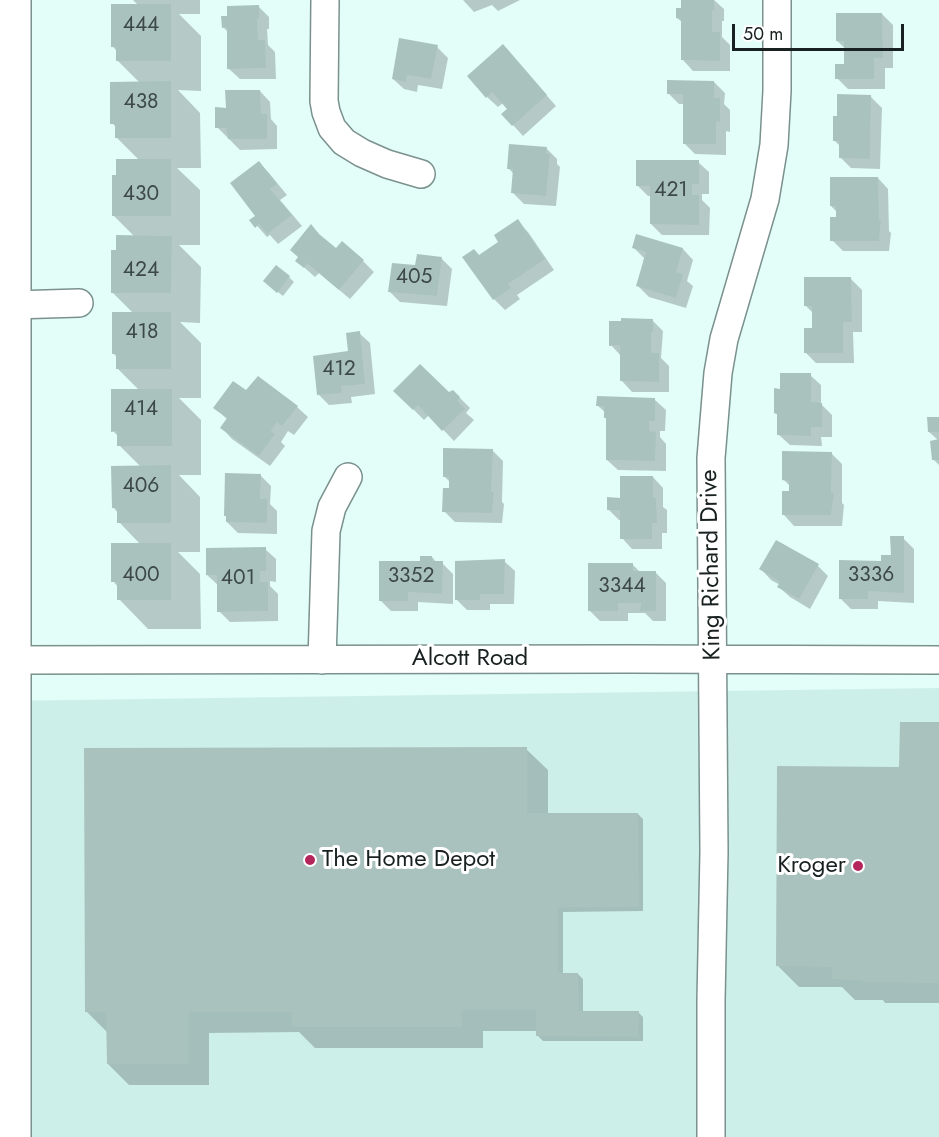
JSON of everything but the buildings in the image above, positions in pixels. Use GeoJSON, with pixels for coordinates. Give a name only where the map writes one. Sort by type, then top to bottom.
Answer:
{"type":"FeatureCollection","features":[{"type":"Feature","properties":{"kind":"street"},"geometry":{"type":"LineString","coordinates":[[14,0],[14,304],[7,660],[14,1137]]}},
{"type":"Feature","properties":{"kind":"street"},"geometry":{"type":"LineString","coordinates":[[326,0],[324,101],[332,128],[344,142],[362,153],[387,164],[421,174]]}},
{"type":"Feature","properties":{"kind":"street","name":"King Richard Drive"},"geometry":{"type":"LineString","coordinates":[[711,1137],[714,852],[711,458],[718,373],[724,339],[765,199],[774,145],[777,91],[777,0]]}},
{"type":"Feature","properties":{"kind":"street"},"geometry":{"type":"LineString","coordinates":[[14,304],[79,303]]}},
{"type":"Feature","properties":{"kind":"street"},"geometry":{"type":"LineString","coordinates":[[322,660],[326,531],[332,507],[348,477]]}},
{"type":"Feature","properties":{"kind":"street","name":"Alcott Road"},"geometry":{"type":"LineString","coordinates":[[7,660],[939,660]]}},
{"type":"Feature","properties":{"kind":"shaded area"},"geometry":{"type":"Polygon","coordinates":[[[939,688],[939,1137],[0,1137],[0,701],[939,688]]]}},
{"type":"Feature","properties":{"kind":"place","name":"The Home Depot"},"geometry":{"type":"Point","coordinates":[310,860]}},
{"type":"Feature","properties":{"kind":"place","name":"Kroger"},"geometry":{"type":"Point","coordinates":[858,866]}}]}
